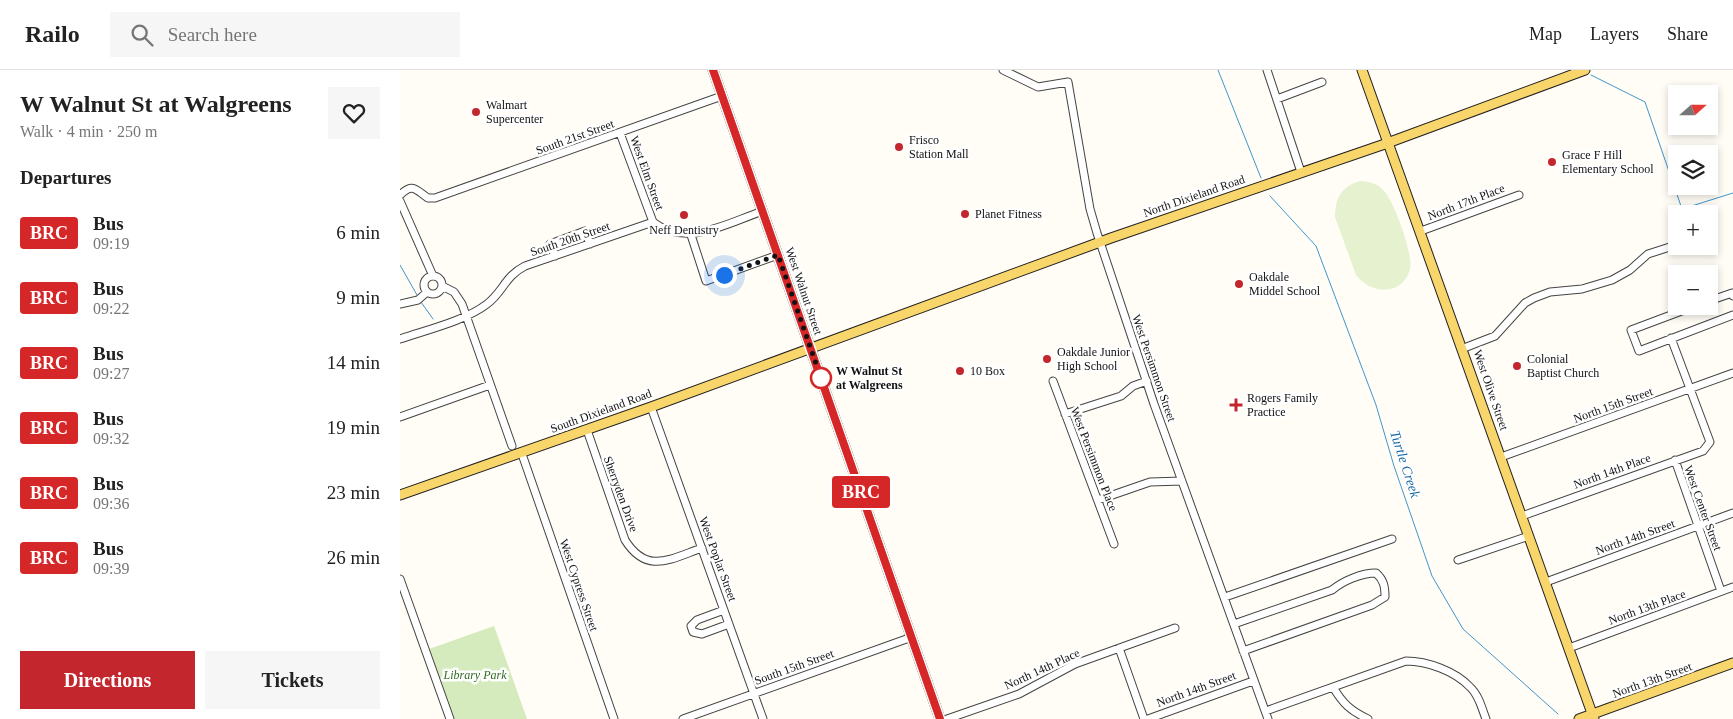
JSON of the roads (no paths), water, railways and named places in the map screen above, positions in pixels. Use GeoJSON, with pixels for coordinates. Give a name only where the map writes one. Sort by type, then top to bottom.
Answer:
{"type":"FeatureCollection","features":[{"type":"Feature","properties":{"kind":"main road","name":"West Walnut Street"},"geometry":{"type":"LineString","coordinates":[[713,70],[940,719]]}},
{"type":"Feature","properties":{"kind":"main road","name":"West Olive Street"},"geometry":{"type":"LineString","coordinates":[[1362,70],[1464,348],[1593,717]]}},
{"type":"Feature","properties":{"kind":"main road","name":"North Dixieland Road"},"geometry":{"type":"LineString","coordinates":[[810,347],[1100,242],[1389,142],[1585,70]]}},
{"type":"Feature","properties":{"kind":"main road","name":"South Dixieland Road"},"geometry":{"type":"LineString","coordinates":[[400,495],[587,430],[810,347]]}},
{"type":"Feature","properties":{"kind":"main road","name":"North 13th Street"},"geometry":{"type":"LineString","coordinates":[[1579,719],[1593,717],[1733,664]]}},
{"type":"Feature","properties":{"kind":"street","name":"West Persimmon Street"},"geometry":{"type":"LineString","coordinates":[[1003,70],[1038,87],[1068,82],[1090,209],[1100,242],[1182,481],[1268,719]]}},
{"type":"Feature","properties":{"kind":"street"},"geometry":{"type":"LineString","coordinates":[[1267,70],[1301,172]]}},
{"type":"Feature","properties":{"kind":"street"},"geometry":{"type":"LineString","coordinates":[[1277,99],[1322,82]]}},
{"type":"Feature","properties":{"kind":"street","name":"South 21st Street"},"geometry":{"type":"LineString","coordinates":[[400,195],[413,188],[418,188],[428,198],[435,198],[722,96]]}},
{"type":"Feature","properties":{"kind":"street","name":"West Elm Street"},"geometry":{"type":"LineString","coordinates":[[620,133],[653,222]]}},
{"type":"Feature","properties":{"kind":"street","name":"North 17th Place"},"geometry":{"type":"LineString","coordinates":[[1421,231],[1519,195]]}},
{"type":"Feature","properties":{"kind":"street"},"geometry":{"type":"LineString","coordinates":[[400,201],[433,276]]}},
{"type":"Feature","properties":{"kind":"street"},"geometry":{"type":"LineString","coordinates":[[653,222],[661,227],[691,235],[763,211]]}},
{"type":"Feature","properties":{"kind":"street","name":"South 20th Street"},"geometry":{"type":"LineString","coordinates":[[400,339],[466,315],[488,304],[513,272],[653,222]]}},
{"type":"Feature","properties":{"kind":"street"},"geometry":{"type":"LineString","coordinates":[[555,256],[550,244],[585,231],[590,244]]}},
{"type":"Feature","properties":{"kind":"street"},"geometry":{"type":"LineString","coordinates":[[691,235],[706,281],[778,255]]}},
{"type":"Feature","properties":{"kind":"street"},"geometry":{"type":"LineString","coordinates":[[1464,348],[1495,336],[1525,303],[1534,298],[1550,292],[1582,288],[1612,280],[1630,270],[1648,254],[1668,247]]}},
{"type":"Feature","properties":{"kind":"street"},"geometry":{"type":"LineString","coordinates":[[426,292],[424,283],[427,278],[433,276],[439,278],[442,286],[458,297],[512,446]]}},
{"type":"Feature","properties":{"kind":"street"},"geometry":{"type":"LineString","coordinates":[[426,292],[438,293],[442,286]]}},
{"type":"Feature","properties":{"kind":"street"},"geometry":{"type":"LineString","coordinates":[[400,304],[418,300],[426,292]]}},
{"type":"Feature","properties":{"kind":"street"},"geometry":{"type":"LineString","coordinates":[[1718,298],[1732,293],[1733,296]]}},
{"type":"Feature","properties":{"kind":"street"},"geometry":{"type":"LineString","coordinates":[[1671,315],[1631,330],[1638,351],[1733,315]]}},
{"type":"Feature","properties":{"kind":"street"},"geometry":{"type":"LineString","coordinates":[[1671,338],[1690,389]]}},
{"type":"Feature","properties":{"kind":"street","name":"North 15th Street"},"geometry":{"type":"LineString","coordinates":[[1501,457],[1733,373]]}},
{"type":"Feature","properties":{"kind":"street","name":"West Persimmon Place"},"geometry":{"type":"LineString","coordinates":[[1053,381],[1114,544]]}},
{"type":"Feature","properties":{"kind":"street"},"geometry":{"type":"LineString","coordinates":[[1066,414],[1121,396],[1133,386],[1147,381]]}},
{"type":"Feature","properties":{"kind":"street"},"geometry":{"type":"LineString","coordinates":[[400,417],[490,385]]}},
{"type":"Feature","properties":{"kind":"street","name":"North 14th Place"},"geometry":{"type":"LineString","coordinates":[[1522,516],[1703,451],[1710,442],[1690,389]]}},
{"type":"Feature","properties":{"kind":"street","name":"West Poplar Street"},"geometry":{"type":"LineString","coordinates":[[651,406],[763,719]]}},
{"type":"Feature","properties":{"kind":"street","name":"Sherryden Drive"},"geometry":{"type":"LineString","coordinates":[[587,430],[625,540],[636,554],[652,562],[665,561],[702,548]]}},
{"type":"Feature","properties":{"kind":"street","name":"West Cypress Street"},"geometry":{"type":"LineString","coordinates":[[523,458],[614,719]]}},
{"type":"Feature","properties":{"kind":"street","name":"West Center Street"},"geometry":{"type":"LineString","coordinates":[[1674,460],[1721,591]]}},
{"type":"Feature","properties":{"kind":"street"},"geometry":{"type":"LineString","coordinates":[[1098,500],[1150,482],[1182,481]]}},
{"type":"Feature","properties":{"kind":"street","name":"North 14th Street"},"geometry":{"type":"LineString","coordinates":[[1546,582],[1733,513]]}},
{"type":"Feature","properties":{"kind":"street"},"geometry":{"type":"LineString","coordinates":[[1458,560],[1529,536]]}},
{"type":"Feature","properties":{"kind":"street"},"geometry":{"type":"LineString","coordinates":[[1225,597],[1392,540]]}},
{"type":"Feature","properties":{"kind":"street"},"geometry":{"type":"LineString","coordinates":[[1234,624],[1332,590],[1340,584],[1368,573],[1376,573],[1381,577],[1385,588],[1385,597],[1372,605],[1243,651]]}},
{"type":"Feature","properties":{"kind":"street"},"geometry":{"type":"LineString","coordinates":[[400,579],[450,719]]}},
{"type":"Feature","properties":{"kind":"street","name":"North 13th Place"},"geometry":{"type":"LineString","coordinates":[[1569,648],[1733,587]]}},
{"type":"Feature","properties":{"kind":"street"},"geometry":{"type":"LineString","coordinates":[[724,610],[697,620],[691,626],[693,632],[702,634],[729,624]]}},
{"type":"Feature","properties":{"kind":"street","name":"North 14th Place"},"geometry":{"type":"LineString","coordinates":[[947,719],[1019,694],[1075,664],[1175,628]]}},
{"type":"Feature","properties":{"kind":"street","name":"South 15th Street"},"geometry":{"type":"LineString","coordinates":[[683,719],[912,637]]}},
{"type":"Feature","properties":{"kind":"street"},"geometry":{"type":"LineString","coordinates":[[1120,648],[1144,719]]}},
{"type":"Feature","properties":{"kind":"street"},"geometry":{"type":"LineString","coordinates":[[1266,711],[1406,661],[1418,661],[1440,668],[1470,687],[1477,696],[1486,719]]}},
{"type":"Feature","properties":{"kind":"street","name":"North 14th Street"},"geometry":{"type":"LineString","coordinates":[[1148,719],[1253,681]]}},
{"type":"Feature","properties":{"kind":"street"},"geometry":{"type":"LineString","coordinates":[[1333,687],[1343,704],[1350,710],[1368,719]]}},
{"type":"Feature","properties":{"kind":"waterway","name":"Turtle Creek"},"geometry":{"type":"LineString","coordinates":[[1218,70],[1261,178]]}},
{"type":"Feature","properties":{"kind":"waterway"},"geometry":{"type":"LineString","coordinates":[[1591,75],[1645,102],[1682,209],[1733,193]]}},
{"type":"Feature","properties":{"kind":"waterway","name":"Turtle Creek"},"geometry":{"type":"LineString","coordinates":[[1270,196],[1316,246],[1376,405],[1394,466],[1432,576],[1463,629],[1558,714]]}},
{"type":"Feature","properties":{"kind":"waterway"},"geometry":{"type":"LineString","coordinates":[[400,265],[417,295]]}},
{"type":"Feature","properties":{"kind":"waterway"},"geometry":{"type":"LineString","coordinates":[[421,302],[433,319]]}},
{"type":"Feature","properties":{"kind":"place","name":"Walmart Supercenter"},"geometry":{"type":"Point","coordinates":[476,112]}},
{"type":"Feature","properties":{"kind":"place","name":"Frisco Station Mall"},"geometry":{"type":"Point","coordinates":[899,147]}},
{"type":"Feature","properties":{"kind":"place","name":"Grace F Hill Elementary School"},"geometry":{"type":"Point","coordinates":[1552,162]}},
{"type":"Feature","properties":{"kind":"place","name":"Planet Fitness"},"geometry":{"type":"Point","coordinates":[965,214]}},
{"type":"Feature","properties":{"kind":"place","name":"Neff Dentistry"},"geometry":{"type":"Point","coordinates":[684,215]}},
{"type":"Feature","properties":{"kind":"place","name":"Oakdale Middel School"},"geometry":{"type":"Point","coordinates":[1239,284]}},
{"type":"Feature","properties":{"kind":"place","name":"Oakdale Junior High School"},"geometry":{"type":"Point","coordinates":[1047,359]}},
{"type":"Feature","properties":{"kind":"place","name":"Colonial Baptist Church"},"geometry":{"type":"Point","coordinates":[1517,366]}},
{"type":"Feature","properties":{"kind":"place","name":"10 Box"},"geometry":{"type":"Point","coordinates":[960,371]}},
{"type":"Feature","properties":{"kind":"place","name":"W Walnut St at Walgreens"},"geometry":{"type":"Point","coordinates":[821,378]}},
{"type":"Feature","properties":{"kind":"place","name":"Rogers Family Practice"},"geometry":{"type":"Point","coordinates":[1236,405]}},
{"type":"Feature","properties":{"kind":"park label","name":"Library Park"},"geometry":{"type":"Point","coordinates":[475,675]}}]}
